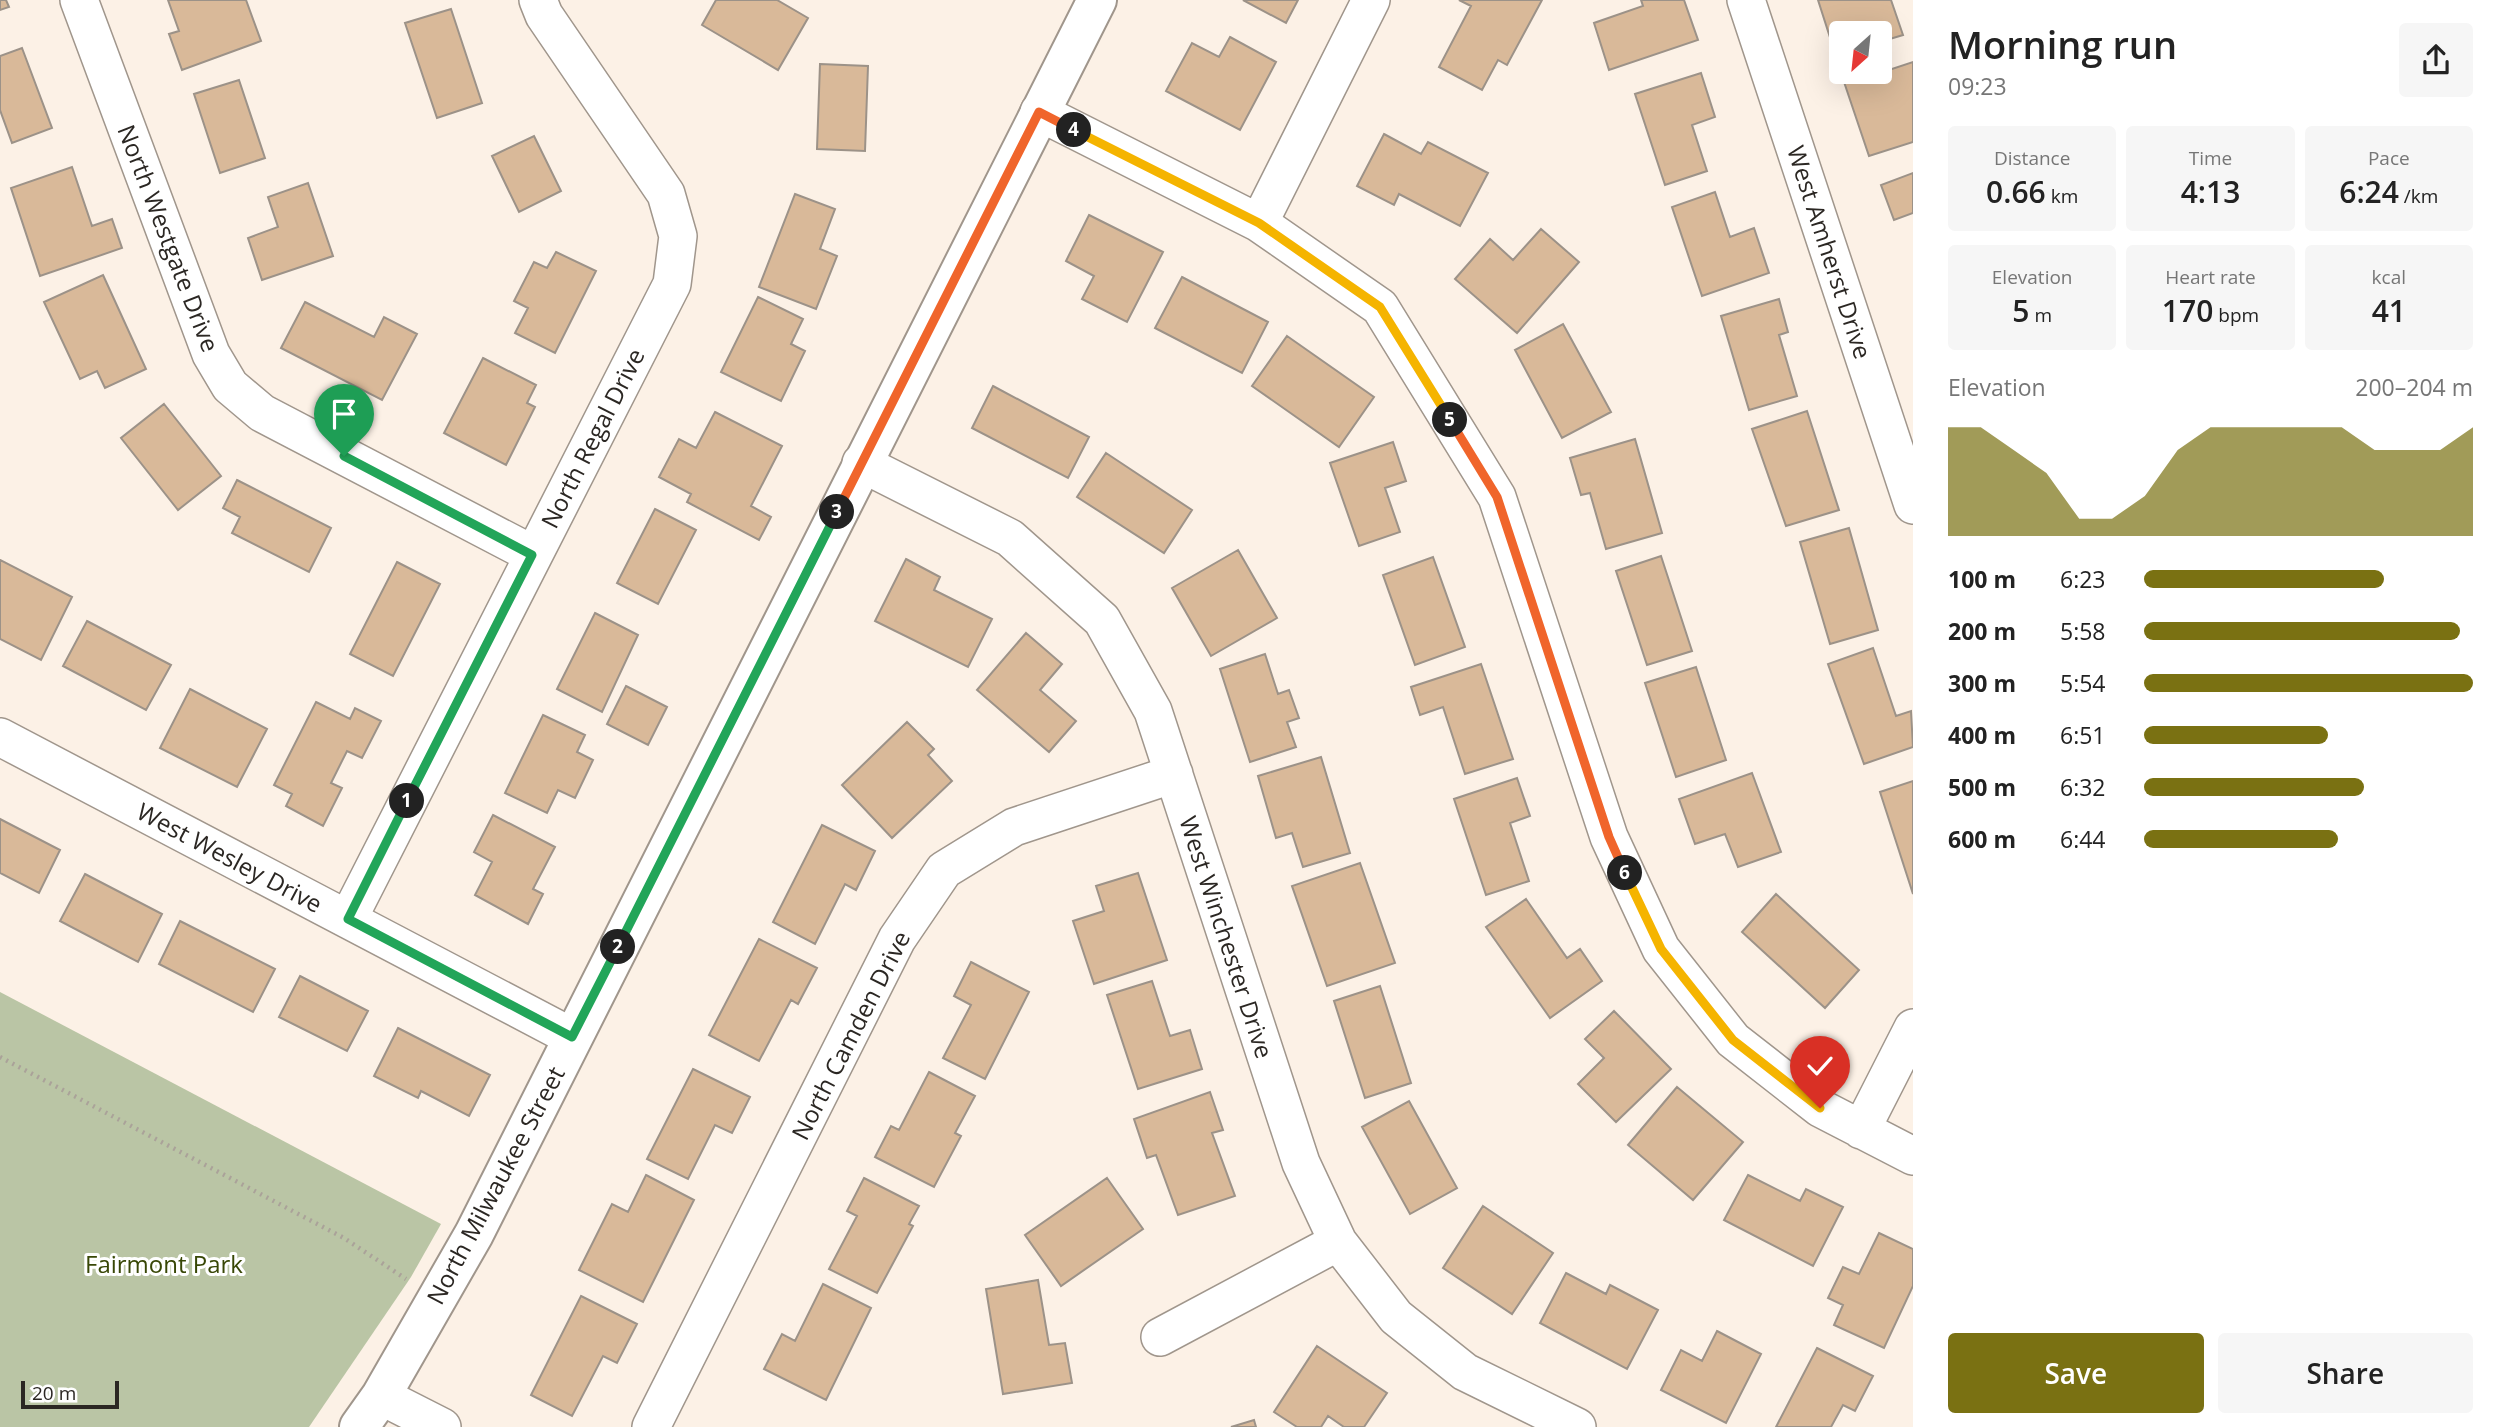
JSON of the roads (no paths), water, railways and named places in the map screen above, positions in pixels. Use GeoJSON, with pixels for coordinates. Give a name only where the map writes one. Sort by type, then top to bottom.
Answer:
{"type":"FeatureCollection","features":[{"type":"Feature","properties":{"kind":"main road","name":"North Milwaukee Street"},"geometry":{"type":"LineString","coordinates":[[359,1427],[381,1396],[474,1234],[1097,0]]}},
{"type":"Feature","properties":{"kind":"street","name":"North Westgate Drive"},"geometry":{"type":"LineString","coordinates":[[79,0],[211,354],[230,386],[262,414],[532,555]]}},
{"type":"Feature","properties":{"kind":"street","name":"North Regal Drive"},"geometry":{"type":"LineString","coordinates":[[348,919],[672,284],[678,236],[666,194],[544,15],[538,0]]}},
{"type":"Feature","properties":{"kind":"street"},"geometry":{"type":"LineString","coordinates":[[1259,223],[1371,0]]}},
{"type":"Feature","properties":{"kind":"street","name":"West Amherst Drive"},"geometry":{"type":"LineString","coordinates":[[1746,0],[1913,505]]}},
{"type":"Feature","properties":{"kind":"street"},"geometry":{"type":"LineString","coordinates":[[1039,112],[1259,223],[1380,307],[1497,497],[1609,837],[1661,949],[1733,1040],[1820,1108],[1913,1156]]}},
{"type":"Feature","properties":{"kind":"street","name":"West Winchester Drive"},"geometry":{"type":"LineString","coordinates":[[862,463],[1010,538],[1102,620],[1153,711],[1301,1163],[1338,1242],[1396,1317],[1465,1372],[1577,1427]]}},
{"type":"Feature","properties":{"kind":"street","name":"West Wesley Drive"},"geometry":{"type":"LineString","coordinates":[[0,737],[572,1037]]}},
{"type":"Feature","properties":{"kind":"street","name":"North Camden Drive"},"geometry":{"type":"LineString","coordinates":[[651,1427],[897,939],[944,870],[1014,827],[1174,774]]}},
{"type":"Feature","properties":{"kind":"street"},"geometry":{"type":"LineString","coordinates":[[1861,1130],[1913,1028]]}},
{"type":"Feature","properties":{"kind":"street"},"geometry":{"type":"LineString","coordinates":[[1160,1337],[1338,1242]]}},
{"type":"Feature","properties":{"kind":"street"},"geometry":{"type":"LineString","coordinates":[[381,1396],[442,1427]]}},
{"type":"Feature","properties":{"kind":"park label","name":"Fairmont Park"},"geometry":{"type":"Point","coordinates":[164,1263]}}]}
